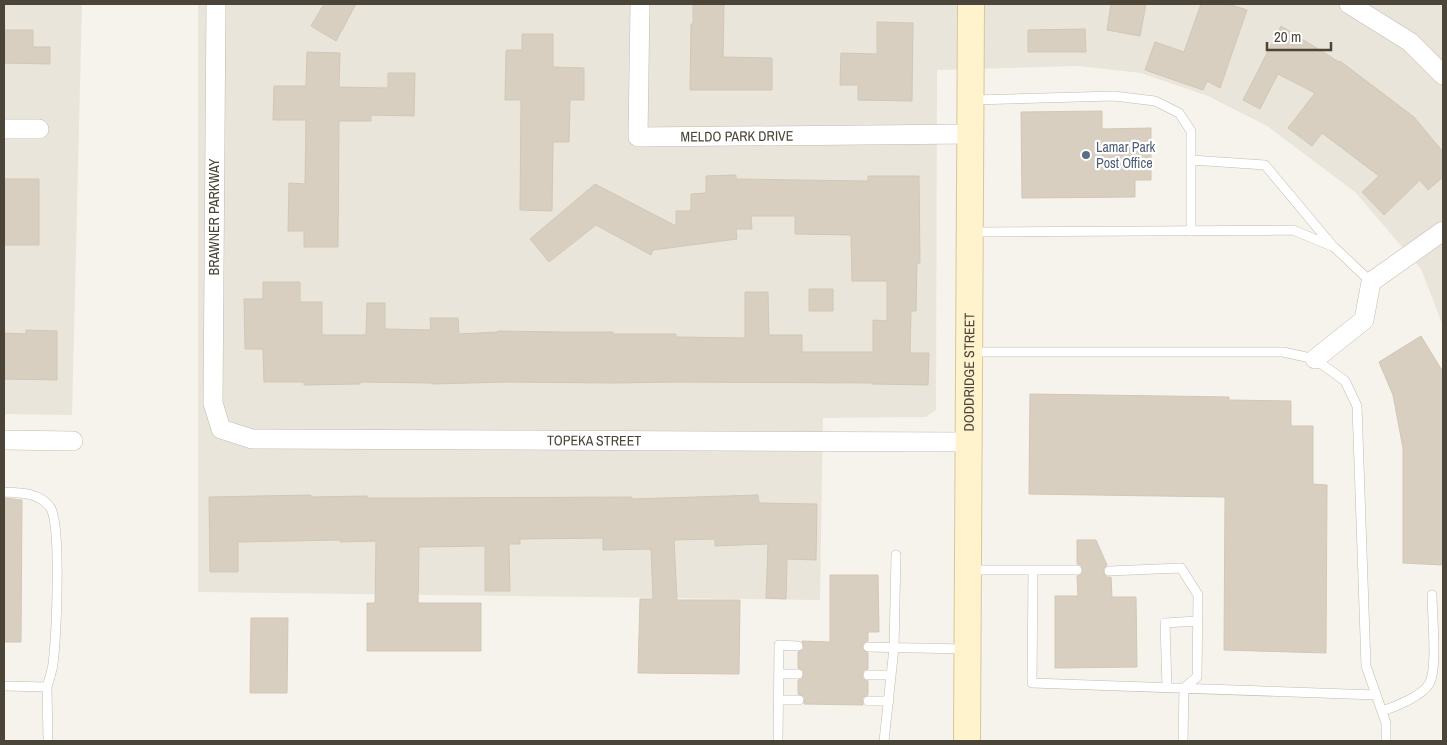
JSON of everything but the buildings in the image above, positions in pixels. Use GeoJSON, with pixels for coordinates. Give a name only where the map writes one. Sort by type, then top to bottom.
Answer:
{"type":"FeatureCollection","features":[{"type":"Feature","properties":{"kind":"main road","name":"DODDRIDGE STREET"},"geometry":{"type":"LineString","coordinates":[[967,741],[971,4]]}},
{"type":"Feature","properties":{"kind":"street","name":"BRAWNER PARKWAY"},"geometry":{"type":"LineString","coordinates":[[216,4],[212,403],[221,429]]}},
{"type":"Feature","properties":{"kind":"street","name":"MELDO PARK DRIVE"},"geometry":{"type":"LineString","coordinates":[[640,4],[638,137],[971,134]]}},
{"type":"Feature","properties":{"kind":"street"},"geometry":{"type":"LineString","coordinates":[[1349,4],[1410,42],[1443,75]]}},
{"type":"Feature","properties":{"kind":"street"},"geometry":{"type":"LineString","coordinates":[[4,129],[39,129]]}},
{"type":"Feature","properties":{"kind":"street"},"geometry":{"type":"LineString","coordinates":[[1315,359],[1364,320],[1371,282],[1443,232]]}},
{"type":"Feature","properties":{"kind":"street","name":"TOPEKA STREET"},"geometry":{"type":"LineString","coordinates":[[221,429],[252,439],[969,442]]}},
{"type":"Feature","properties":{"kind":"street"},"geometry":{"type":"LineString","coordinates":[[4,440],[73,440]]}},
{"type":"Feature","properties":{"kind":"lane"},"geometry":{"type":"LineString","coordinates":[[971,100],[1114,96],[1155,101],[1179,113],[1191,131],[1191,231]]}},
{"type":"Feature","properties":{"kind":"lane"},"geometry":{"type":"LineString","coordinates":[[1191,160],[1265,165],[1334,247],[1371,282]]}},
{"type":"Feature","properties":{"kind":"lane"},"geometry":{"type":"LineString","coordinates":[[970,232],[1293,230],[1334,247]]}},
{"type":"Feature","properties":{"kind":"lane"},"geometry":{"type":"LineString","coordinates":[[969,352],[1283,352],[1315,359],[1345,381],[1357,406],[1366,666],[1386,723],[1386,741]]}},
{"type":"Feature","properties":{"kind":"lane"},"geometry":{"type":"LineString","coordinates":[[4,492],[30,494],[39,498],[50,507],[55,522],[57,551],[56,612],[53,666],[47,687],[48,741]]}},
{"type":"Feature","properties":{"kind":"lane"},"geometry":{"type":"LineString","coordinates":[[884,741],[894,648],[896,555]]}},
{"type":"Feature","properties":{"kind":"lane"},"geometry":{"type":"LineString","coordinates":[[1109,571],[1181,568],[1198,595],[1197,677],[1184,688],[1183,741]]}},
{"type":"Feature","properties":{"kind":"lane"},"geometry":{"type":"LineString","coordinates":[[968,570],[1077,570]]}},
{"type":"Feature","properties":{"kind":"lane"},"geometry":{"type":"LineString","coordinates":[[1033,570],[1032,683],[1376,695]]}},
{"type":"Feature","properties":{"kind":"lane"},"geometry":{"type":"LineString","coordinates":[[1382,711],[1404,704],[1428,686],[1433,673],[1432,595]]}},
{"type":"Feature","properties":{"kind":"lane"},"geometry":{"type":"LineString","coordinates":[[1167,687],[1165,623],[1197,622]]}},
{"type":"Feature","properties":{"kind":"lane"},"geometry":{"type":"LineString","coordinates":[[778,741],[779,645],[798,646]]}},
{"type":"Feature","properties":{"kind":"lane"},"geometry":{"type":"LineString","coordinates":[[868,647],[968,649]]}},
{"type":"Feature","properties":{"kind":"lane"},"geometry":{"type":"LineString","coordinates":[[779,674],[798,674]]}},
{"type":"Feature","properties":{"kind":"lane"},"geometry":{"type":"LineString","coordinates":[[868,675],[891,676]]}},
{"type":"Feature","properties":{"kind":"lane"},"geometry":{"type":"LineString","coordinates":[[4,686],[47,687]]}},
{"type":"Feature","properties":{"kind":"lane"},"geometry":{"type":"LineString","coordinates":[[779,700],[799,700]]}},
{"type":"Feature","properties":{"kind":"lane"},"geometry":{"type":"LineString","coordinates":[[868,701],[889,701]]}},
{"type":"Feature","properties":{"kind":"shaded area"},"geometry":{"type":"Polygon","coordinates":[[[4,4],[82,4],[72,415],[4,414],[4,4]]]}},
{"type":"Feature","properties":{"kind":"shaded area"},"geometry":{"type":"Polygon","coordinates":[[[198,4],[1443,4],[1443,326],[1421,269],[1355,192],[1267,126],[1208,96],[1141,73],[1078,66],[937,70],[936,410],[926,417],[823,418],[820,600],[198,592],[198,4]]]}},
{"type":"Feature","properties":{"kind":"place","name":"Lamar Park Post Office"},"geometry":{"type":"Point","coordinates":[1086,155]}}]}
